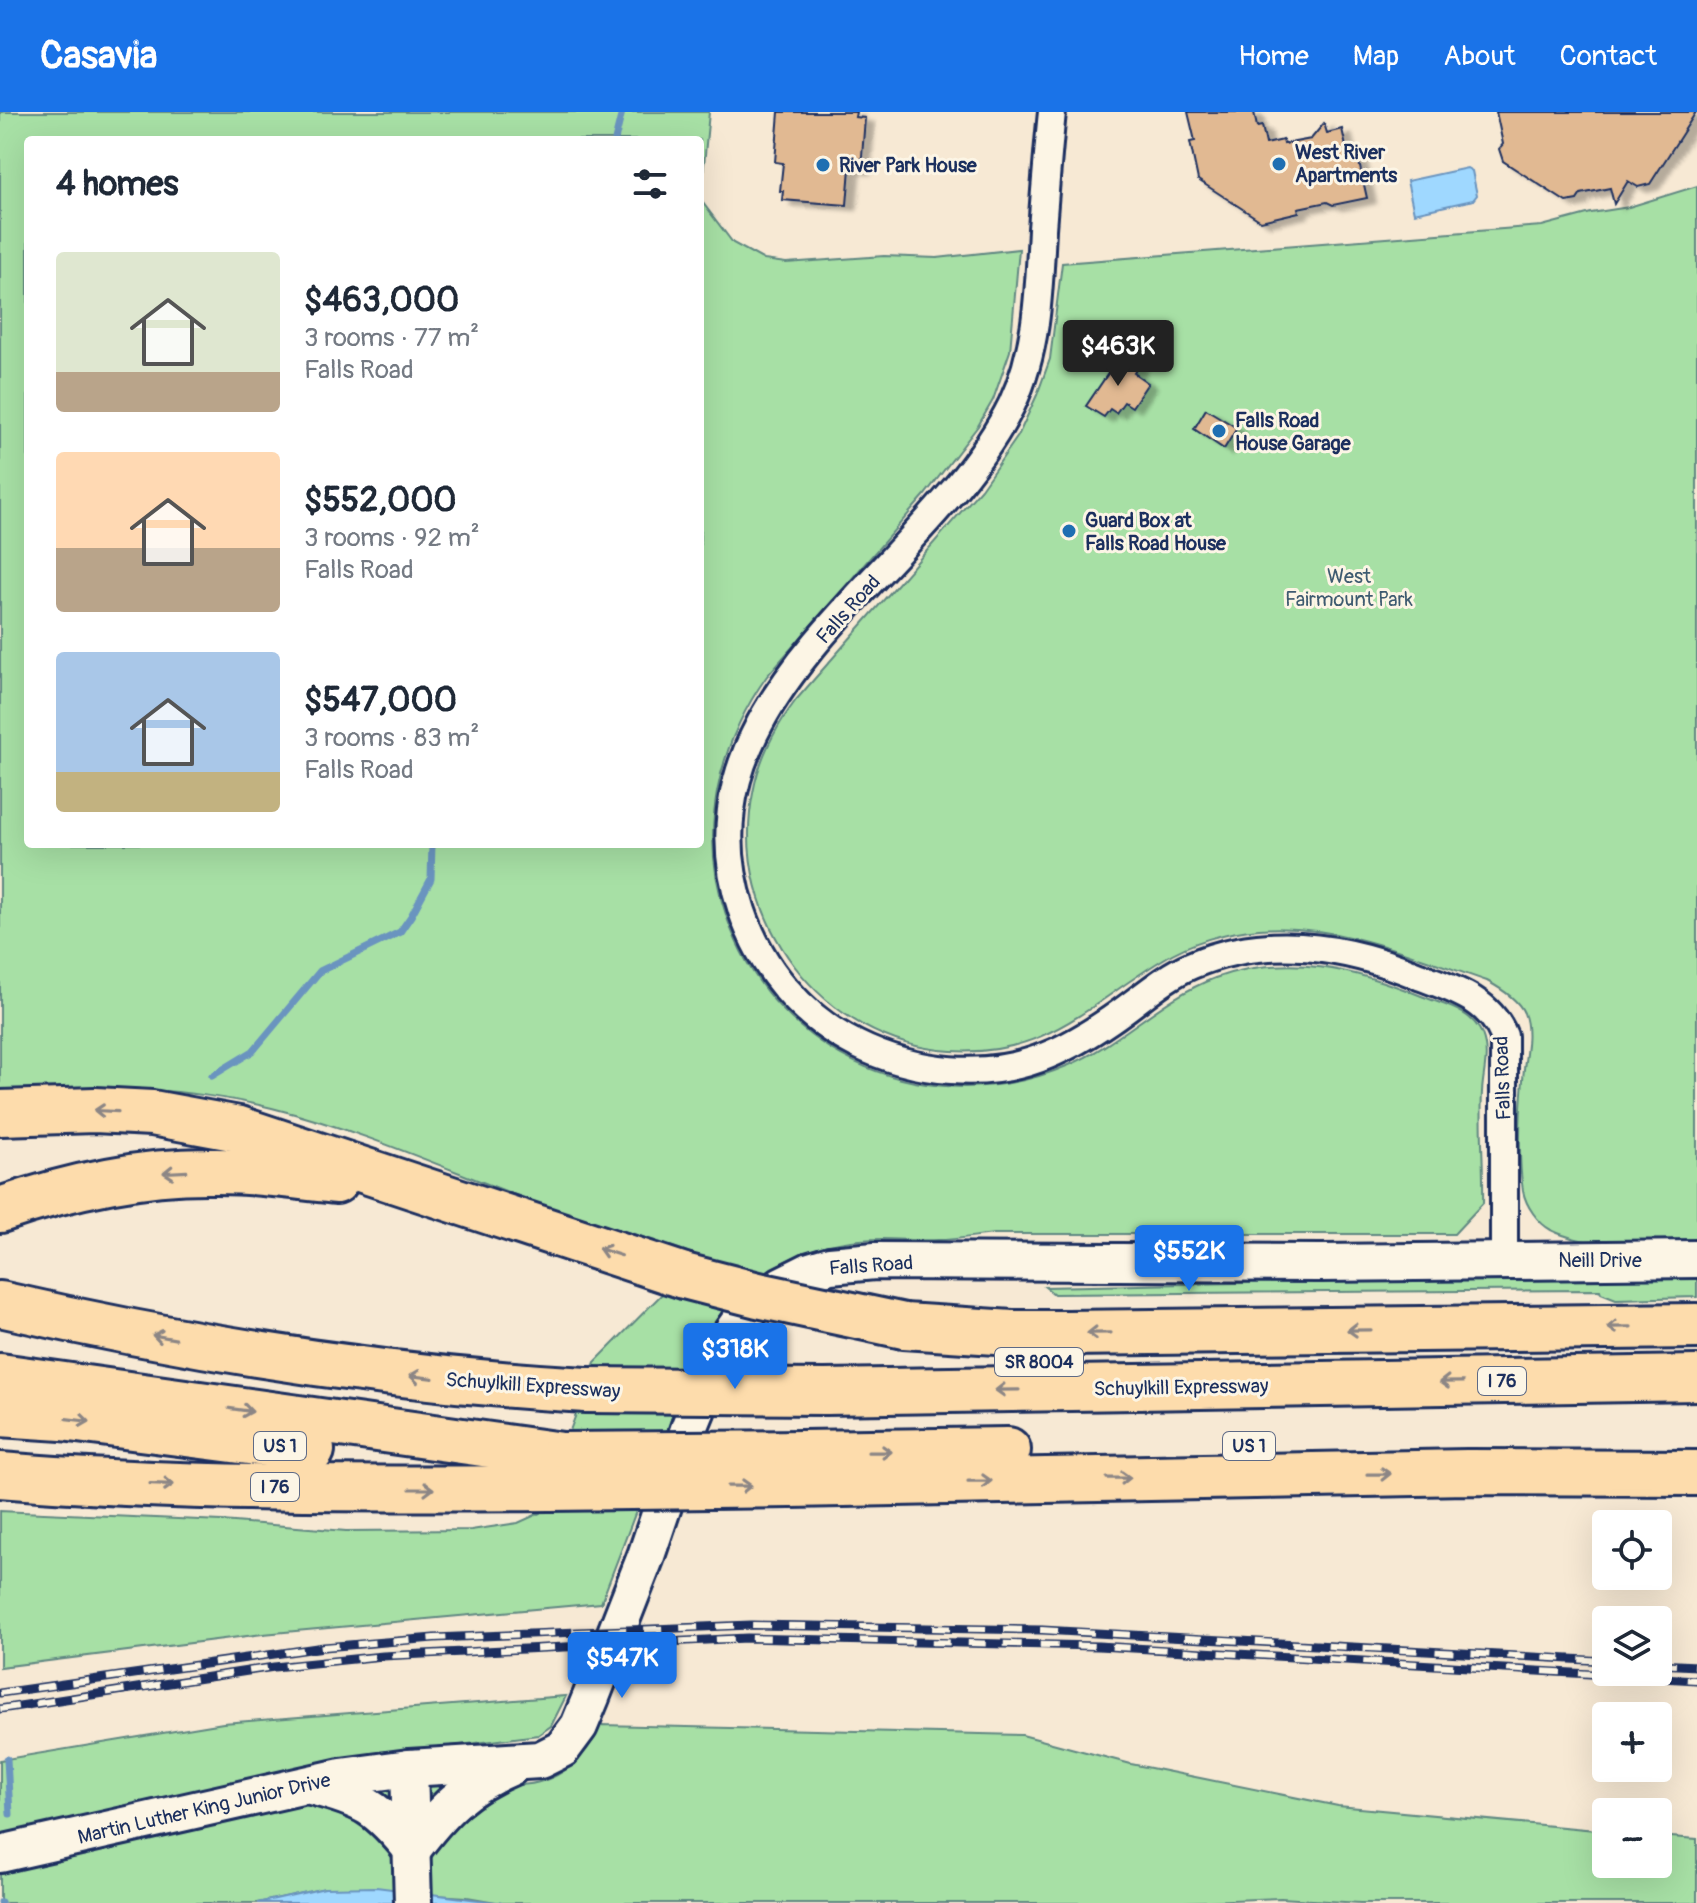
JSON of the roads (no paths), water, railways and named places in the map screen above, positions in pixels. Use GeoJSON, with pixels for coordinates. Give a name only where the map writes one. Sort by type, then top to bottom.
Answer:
{"type":"FeatureCollection","features":[{"type":"Feature","properties":{"kind":"highway"},"geometry":{"type":"LineString","coordinates":[[0,1113],[95,1110],[152,1113],[239,1129],[684,1276],[904,1326],[1012,1333],[1697,1326]]}},
{"type":"Feature","properties":{"kind":"highway"},"geometry":{"type":"LineString","coordinates":[[0,1210],[111,1179],[204,1170],[253,1172],[422,1191]]}},
{"type":"Feature","properties":{"kind":"highway","name":"Schuylkill Expressway"},"geometry":{"type":"LineString","coordinates":[[0,1304],[120,1329],[331,1364],[499,1385],[586,1390],[825,1392],[1697,1378]]}},
{"type":"Feature","properties":{"kind":"highway","name":"SR 8004"},"geometry":{"type":"LineString","coordinates":[[904,1326],[1141,1387]]}},
{"type":"Feature","properties":{"kind":"highway"},"geometry":{"type":"LineString","coordinates":[[0,1376],[556,1472]]}},
{"type":"Feature","properties":{"kind":"highway","name":"US 1"},"geometry":{"type":"LineString","coordinates":[[0,1414],[62,1418],[357,1454],[458,1458],[556,1472],[796,1469],[1249,1446],[1697,1444]]}},
{"type":"Feature","properties":{"kind":"highway"},"geometry":{"type":"LineString","coordinates":[[796,1469],[1697,1473]]}},
{"type":"Feature","properties":{"kind":"highway","name":"I 76"},"geometry":{"type":"LineString","coordinates":[[0,1475],[268,1487],[556,1472]]}},
{"type":"Feature","properties":{"kind":"highway"},"geometry":{"type":"LineString","coordinates":[[1467,1472],[1697,1495]]}},
{"type":"Feature","properties":{"kind":"main road","name":"Neill Drive"},"geometry":{"type":"LineString","coordinates":[[1504,1260],[1697,1259]]}},
{"type":"Feature","properties":{"kind":"main road","name":"Falls Road"},"geometry":{"type":"LineString","coordinates":[[409,1768],[523,1762],[551,1756],[562,1749],[579,1726],[646,1556],[713,1364],[738,1324],[756,1304],[782,1285],[810,1271],[830,1265],[875,1261],[1321,1263],[1504,1260]]}},
{"type":"Feature","properties":{"kind":"main road"},"geometry":{"type":"LineString","coordinates":[[412,1857],[446,1807],[461,1794],[523,1762]]}},
{"type":"Feature","properties":{"kind":"main road"},"geometry":{"type":"LineString","coordinates":[[409,1768],[413,1903]]}},
{"type":"Feature","properties":{"kind":"main road","name":"Martin Luther King Junior Drive"},"geometry":{"type":"LineString","coordinates":[[0,1854],[341,1777],[409,1768]]}},
{"type":"Feature","properties":{"kind":"main road"},"geometry":{"type":"LineString","coordinates":[[306,1785],[351,1796],[365,1803],[384,1817],[412,1857]]}},
{"type":"Feature","properties":{"kind":"street","name":"Falls Road"},"geometry":{"type":"LineString","coordinates":[[1052,112],[1041,261],[1029,361],[995,435],[961,482],[794,670],[764,713],[744,757],[731,805],[730,850],[737,897],[766,963],[795,999],[833,1030],[876,1053],[923,1067],[998,1068],[1046,1056],[1099,1027],[1180,971],[1216,956],[1238,951],[1289,946],[1330,948],[1367,956],[1457,991],[1480,1003],[1492,1014],[1504,1036],[1504,1260]]}},
{"type":"Feature","properties":{"kind":"water"},"geometry":{"type":"Polygon","coordinates":[[[1467,168],[1472,171],[1477,195],[1473,200],[1414,213],[1407,181],[1467,168]]]}},
{"type":"Feature","properties":{"kind":"water"},"geometry":{"type":"Polygon","coordinates":[[[376,1887],[502,1903],[257,1903],[325,1888],[376,1887]]]}},
{"type":"Feature","properties":{"kind":"waterway"},"geometry":{"type":"LineString","coordinates":[[616,136],[622,112]]}},
{"type":"Feature","properties":{"kind":"waterway"},"geometry":{"type":"LineString","coordinates":[[212,1076],[253,1051],[320,971],[400,932],[431,879],[432,848]]}},
{"type":"Feature","properties":{"kind":"waterway"},"geometry":{"type":"LineString","coordinates":[[7,1759],[10,1814]]}},
{"type":"Feature","properties":{"kind":"railway"},"geometry":{"type":"LineString","coordinates":[[0,1693],[324,1647],[434,1638],[751,1625],[1042,1630],[1592,1660]]}},
{"type":"Feature","properties":{"kind":"railway"},"geometry":{"type":"LineString","coordinates":[[0,1709],[274,1667],[383,1656],[747,1638],[1098,1646],[1697,1680]]}},
{"type":"Feature","properties":{"kind":"railway"},"geometry":{"type":"LineString","coordinates":[[1672,1665],[1697,1666]]}},
{"type":"Feature","properties":{"kind":"place","name":"West River Apartments"},"geometry":{"type":"Point","coordinates":[1279,164]}},
{"type":"Feature","properties":{"kind":"place","name":"River Park House"},"geometry":{"type":"Point","coordinates":[823,165]}},
{"type":"Feature","properties":{"kind":"place","name":"Falls Road House Garage"},"geometry":{"type":"Point","coordinates":[1219,431]}},
{"type":"Feature","properties":{"kind":"place","name":"Guard Box at Falls Road House"},"geometry":{"type":"Point","coordinates":[1069,531]}},
{"type":"Feature","properties":{"kind":"park label","name":"West Fairmount Park"},"geometry":{"type":"Point","coordinates":[1349,588]}}]}
